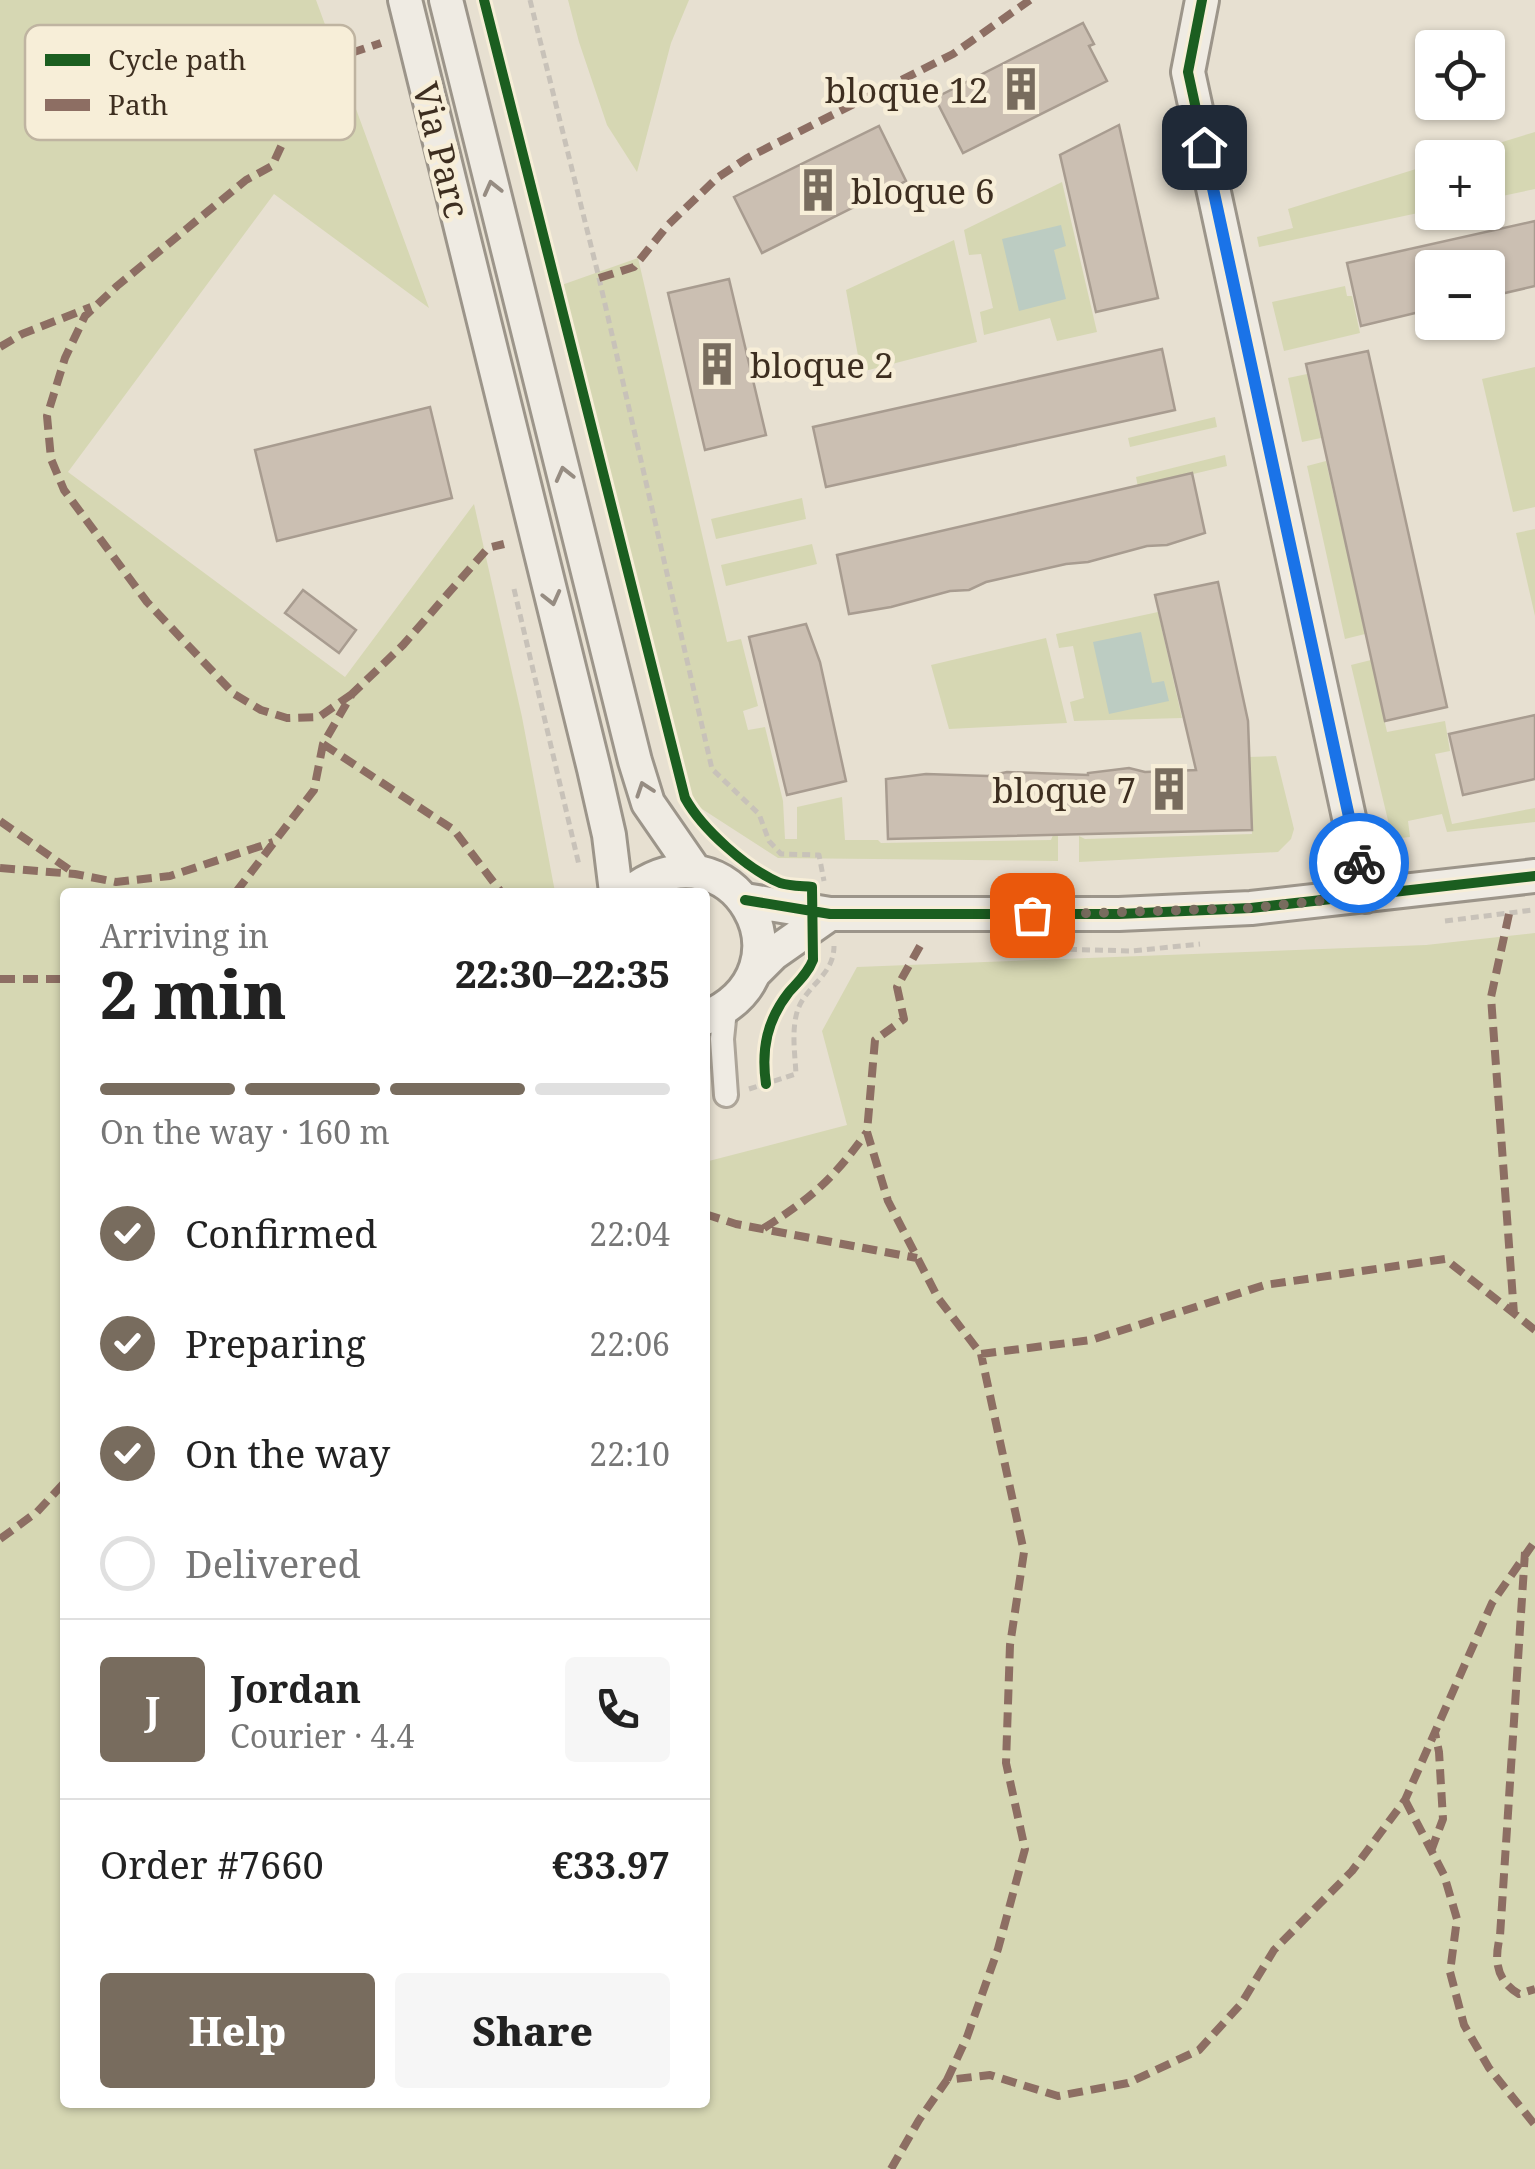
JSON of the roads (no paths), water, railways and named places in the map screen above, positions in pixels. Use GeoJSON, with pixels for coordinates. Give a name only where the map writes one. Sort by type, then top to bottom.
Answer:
{"type":"FeatureCollection","features":[{"type":"Feature","properties":{"kind":"main road","name":"Via Parc"},"geometry":{"type":"LineString","coordinates":[[405,0],[594,769],[609,835],[616,888]]}},
{"type":"Feature","properties":{"kind":"main road","name":"Via Parc"},"geometry":{"type":"LineString","coordinates":[[446,0],[635,761],[648,803],[695,871]]}},
{"type":"Feature","properties":{"kind":"main road"},"geometry":{"type":"LineString","coordinates":[[1202,0],[1188,72],[1366,896]]}},
{"type":"Feature","properties":{"kind":"main road"},"geometry":{"type":"LineString","coordinates":[[637,888],[651,878],[695,871],[714,876],[745,900],[832,928],[1251,908],[1535,876]]}},
{"type":"Feature","properties":{"kind":"main road"},"geometry":{"type":"LineString","coordinates":[[745,900],[759,934],[756,970]]}},
{"type":"Feature","properties":{"kind":"main road"},"geometry":{"type":"LineString","coordinates":[[715,1014],[744,993],[756,970],[773,954],[832,928]]}},
{"type":"Feature","properties":{"kind":"street"},"geometry":{"type":"LineString","coordinates":[[715,1014],[722,1039],[726,1095]]}},
{"type":"Feature","properties":{"kind":"place","name":"bloque 12"},"geometry":{"type":"Point","coordinates":[1021,89]}},
{"type":"Feature","properties":{"kind":"place","name":"bloque 6"},"geometry":{"type":"Point","coordinates":[818,190]}},
{"type":"Feature","properties":{"kind":"place","name":"bloque 2"},"geometry":{"type":"Point","coordinates":[717,364]}},
{"type":"Feature","properties":{"kind":"place","name":"bloque 7"},"geometry":{"type":"Point","coordinates":[1169,789]}}]}
